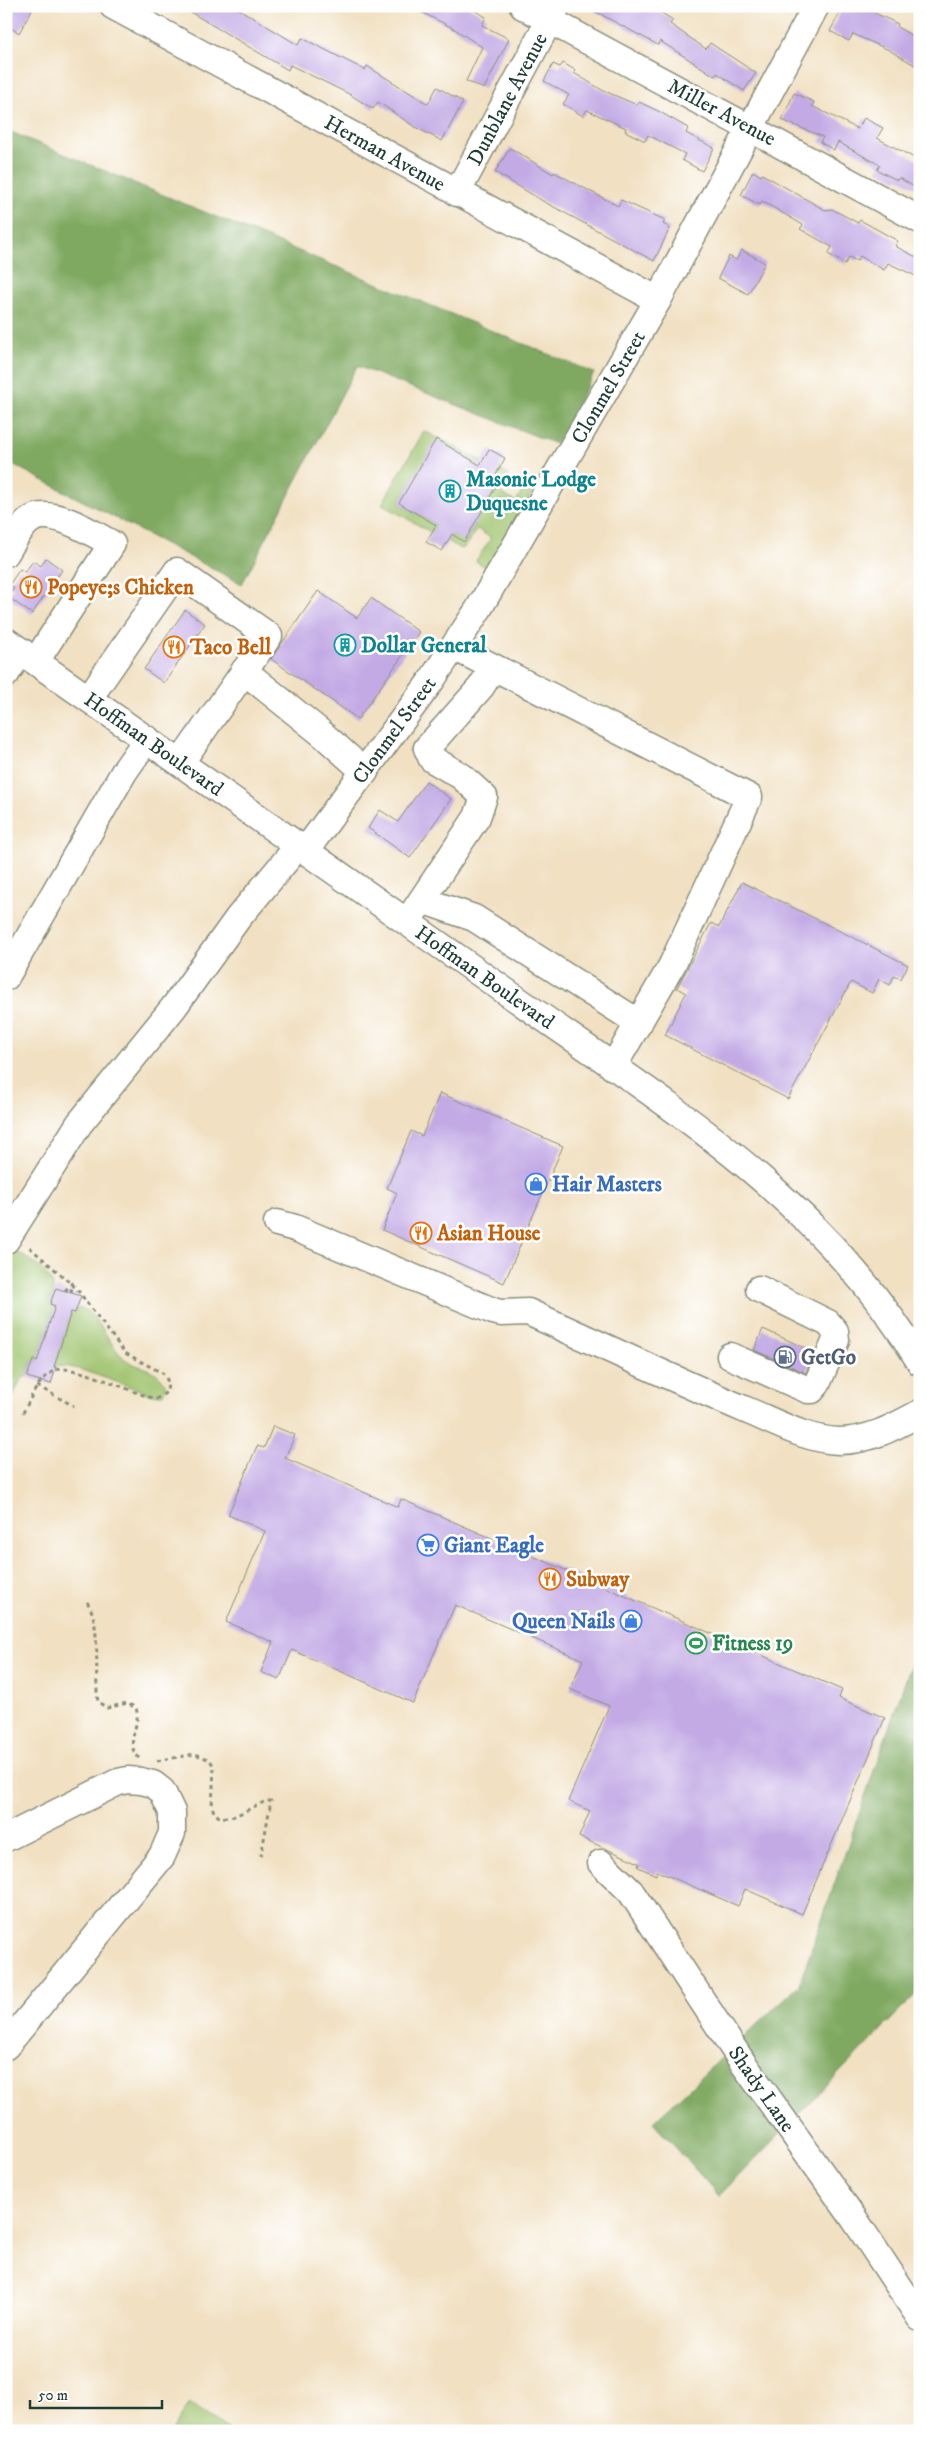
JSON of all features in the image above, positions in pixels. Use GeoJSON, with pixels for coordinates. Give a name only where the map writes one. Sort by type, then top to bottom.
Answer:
{"type":"FeatureCollection","features":[{"type":"Feature","properties":{"kind":"street","name":"Herman Avenue"},"geometry":{"type":"LineString","coordinates":[[113,6],[658,300]]}},
{"type":"Feature","properties":{"kind":"street","name":"Miller Avenue"},"geometry":{"type":"LineString","coordinates":[[523,6],[553,13],[751,128],[920,220]]}},
{"type":"Feature","properties":{"kind":"street","name":"Clonmel Street"},"geometry":{"type":"LineString","coordinates":[[9,1236],[79,1124],[174,1007],[238,918],[303,848],[365,772],[454,647],[492,586],[658,300],[816,6]]}},
{"type":"Feature","properties":{"kind":"street","name":"Dunblane Avenue"},"geometry":{"type":"LineString","coordinates":[[458,192],[553,13]]}},
{"type":"Feature","properties":{"kind":"street"},"geometry":{"type":"LineString","coordinates":[[6,552],[23,528],[32,519],[41,516],[56,517],[83,527],[112,544],[21,651],[6,674]]}},
{"type":"Feature","properties":{"kind":"street"},"geometry":{"type":"LineString","coordinates":[[89,698],[177,571],[269,636],[181,762]]}},
{"type":"Feature","properties":{"kind":"street"},"geometry":{"type":"LineString","coordinates":[[454,647],[749,797],[672,965],[613,1068]]}},
{"type":"Feature","properties":{"kind":"street","name":"Hoffman Boulevard"},"geometry":{"type":"LineString","coordinates":[[21,651],[729,1149],[795,1208],[842,1256],[872,1293],[920,1362]]}},
{"type":"Feature","properties":{"kind":"street"},"geometry":{"type":"LineString","coordinates":[[407,922],[477,816],[484,798],[461,776],[432,759],[427,748],[482,687],[493,668]]}},
{"type":"Feature","properties":{"kind":"street"},"geometry":{"type":"LineString","coordinates":[[244,671],[320,732],[365,772]]}},
{"type":"Feature","properties":{"kind":"street"},"geometry":{"type":"LineString","coordinates":[[6,977],[124,772],[147,738]]}},
{"type":"Feature","properties":{"kind":"street"},"geometry":{"type":"LineString","coordinates":[[422,900],[474,918],[639,1023]]}},
{"type":"Feature","properties":{"kind":"street"},"geometry":{"type":"LineString","coordinates":[[277,1222],[493,1312],[508,1314],[528,1312],[722,1400],[817,1438],[836,1441],[870,1437],[920,1413]]}},
{"type":"Feature","properties":{"kind":"street"},"geometry":{"type":"LineString","coordinates":[[730,1356],[808,1390],[812,1390],[817,1384],[836,1340],[835,1331],[828,1323],[760,1289]]}},
{"type":"Feature","properties":{"kind":"street"},"geometry":{"type":"LineString","coordinates":[[6,1838],[104,1789],[128,1780],[153,1784],[162,1791],[172,1812],[172,1833],[162,1856],[6,2046]]}},
{"type":"Feature","properties":{"kind":"street","name":"Shady Lane"},"geometry":{"type":"LineString","coordinates":[[602,1863],[631,1892],[743,2063],[850,2212],[920,2318]]}},
{"type":"Feature","properties":{"kind":"path"},"geometry":{"type":"LineString","coordinates":[[9,1236],[43,1257],[72,1284],[125,1353],[164,1374],[168,1382],[167,1392],[160,1398],[151,1398],[66,1369],[55,1370],[37,1386],[23,1413]]}},
{"type":"Feature","properties":{"kind":"path"},"geometry":{"type":"LineString","coordinates":[[65,1291],[72,1284]]}},
{"type":"Feature","properties":{"kind":"path"},"geometry":{"type":"LineString","coordinates":[[71,1293],[72,1284]]}},
{"type":"Feature","properties":{"kind":"path"},"geometry":{"type":"LineString","coordinates":[[36,1379],[37,1386]]}},
{"type":"Feature","properties":{"kind":"path"},"geometry":{"type":"LineString","coordinates":[[37,1386],[74,1406]]}},
{"type":"Feature","properties":{"kind":"path"},"geometry":{"type":"LineString","coordinates":[[86,1602],[91,1608],[95,1638],[98,1702],[107,1708],[127,1703],[136,1708],[138,1714],[133,1747],[137,1757],[146,1761]]}},
{"type":"Feature","properties":{"kind":"path"},"geometry":{"type":"LineString","coordinates":[[151,1762],[195,1754],[210,1760],[214,1767],[212,1806],[214,1812],[220,1818],[229,1818],[266,1801],[271,1801],[261,1856]]}},
{"type":"Feature","properties":{"kind":"green space"},"geometry":{"type":"Polygon","coordinates":[[[6,130],[594,373],[556,444],[357,366],[242,584],[6,461],[6,130]]]}},
{"type":"Feature","properties":{"kind":"green space"},"geometry":{"type":"Polygon","coordinates":[[[424,431],[482,461],[480,465],[436,440],[399,503],[436,525],[432,533],[382,504],[424,431]]]}},
{"type":"Feature","properties":{"kind":"green space"},"geometry":{"type":"Polygon","coordinates":[[[499,468],[508,475],[499,492],[516,502],[525,487],[529,486],[534,489],[491,567],[485,567],[476,561],[491,538],[477,529],[464,548],[460,549],[448,541],[452,534],[465,541],[501,478],[495,474],[499,468]]]}},
{"type":"Feature","properties":{"kind":"green space"},"geometry":{"type":"Polygon","coordinates":[[[11,1249],[37,1266],[48,1277],[53,1291],[51,1304],[55,1306],[37,1362],[32,1361],[27,1376],[21,1379],[6,1411],[6,1257],[11,1249]]]}},
{"type":"Feature","properties":{"kind":"green space"},"geometry":{"type":"Polygon","coordinates":[[[82,1308],[89,1312],[125,1359],[159,1376],[166,1387],[163,1394],[154,1395],[79,1369],[65,1366],[54,1367],[71,1312],[75,1313],[77,1309],[82,1308]]]}},
{"type":"Feature","properties":{"kind":"green space"},"geometry":{"type":"Polygon","coordinates":[[[920,1639],[920,1990],[719,2196],[653,2122],[799,1985],[920,1639]]]}},
{"type":"Feature","properties":{"kind":"green space"},"geometry":{"type":"Polygon","coordinates":[[[190,2403],[230,2431],[172,2431],[190,2403]]]}},
{"type":"Feature","properties":{"kind":"building"},"geometry":{"type":"Polygon","coordinates":[[[6,6],[34,6],[19,33],[6,25],[6,6]]]}},
{"type":"Feature","properties":{"kind":"building"},"geometry":{"type":"Polygon","coordinates":[[[180,6],[234,6],[298,45],[302,38],[365,70],[367,66],[428,104],[437,87],[463,102],[442,141],[415,127],[378,102],[373,109],[349,94],[290,65],[288,70],[180,6]]]}},
{"type":"Feature","properties":{"kind":"building"},"geometry":{"type":"Polygon","coordinates":[[[409,6],[467,6],[486,17],[482,25],[509,39],[484,89],[466,81],[482,47],[453,28],[409,6]]]}},
{"type":"Feature","properties":{"kind":"building"},"geometry":{"type":"Polygon","coordinates":[[[585,6],[642,6],[653,12],[655,9],[673,20],[670,24],[706,49],[710,43],[756,73],[744,91],[717,73],[715,76],[660,41],[658,45],[585,6]]]}},
{"type":"Feature","properties":{"kind":"building"},"geometry":{"type":"Polygon","coordinates":[[[844,6],[860,6],[898,24],[897,27],[920,40],[920,68],[889,50],[853,34],[849,41],[830,31],[844,6]]]}},
{"type":"Feature","properties":{"kind":"building"},"geometry":{"type":"Polygon","coordinates":[[[563,63],[575,70],[574,73],[607,93],[637,105],[639,102],[660,112],[688,128],[686,133],[714,148],[702,171],[682,160],[685,154],[648,135],[645,141],[625,131],[626,128],[587,110],[583,116],[563,104],[569,95],[544,81],[553,64],[560,67],[563,63]]]}},
{"type":"Feature","properties":{"kind":"building"},"geometry":{"type":"Polygon","coordinates":[[[794,93],[814,102],[812,106],[858,129],[864,118],[883,128],[877,138],[920,161],[920,190],[899,178],[897,180],[877,170],[880,165],[838,142],[834,150],[820,142],[823,137],[782,120],[794,93]]]}},
{"type":"Feature","properties":{"kind":"building"},"geometry":{"type":"Polygon","coordinates":[[[510,148],[553,174],[554,172],[618,206],[621,200],[665,220],[663,224],[670,228],[654,261],[541,200],[495,172],[510,148]]]}},
{"type":"Feature","properties":{"kind":"building"},"geometry":{"type":"Polygon","coordinates":[[[753,171],[761,176],[762,174],[825,210],[832,209],[858,223],[860,220],[898,241],[895,246],[920,259],[920,278],[888,263],[884,270],[860,256],[857,261],[849,257],[845,264],[828,254],[832,247],[800,229],[803,225],[762,201],[760,205],[741,195],[753,171]]]}},
{"type":"Feature","properties":{"kind":"building"},"geometry":{"type":"Polygon","coordinates":[[[742,250],[765,263],[748,294],[718,278],[729,256],[736,260],[742,250]]]}},
{"type":"Feature","properties":{"kind":"building","name":"Masonic Lodge Duquesne"},"geometry":{"type":"Polygon","coordinates":[[[436,439],[480,465],[489,449],[505,458],[496,475],[501,478],[464,542],[452,534],[442,551],[426,542],[436,525],[399,503],[436,439]]]}},
{"type":"Feature","properties":{"kind":"building","name":"Popeye;s Chicken"},"geometry":{"type":"Polygon","coordinates":[[[46,558],[62,570],[32,614],[8,597],[14,588],[9,585],[20,569],[25,572],[33,561],[41,566],[46,558]]]}},
{"type":"Feature","properties":{"kind":"building","name":"Dollar General"},"geometry":{"type":"Polygon","coordinates":[[[318,591],[357,618],[371,598],[419,632],[358,719],[271,659],[318,591]]]}},
{"type":"Feature","properties":{"kind":"building","name":"Taco Bell"},"geometry":{"type":"Polygon","coordinates":[[[185,610],[205,624],[164,683],[144,669],[185,610]]]}},
{"type":"Feature","properties":{"kind":"building"},"geometry":{"type":"Polygon","coordinates":[[[426,781],[451,799],[410,858],[368,828],[380,810],[398,822],[426,781]]]}},
{"type":"Feature","properties":{"kind":"building"},"geometry":{"type":"Polygon","coordinates":[[[742,882],[908,965],[901,979],[894,976],[890,985],[879,979],[872,993],[851,982],[788,1099],[665,1035],[686,993],[677,988],[711,923],[719,927],[742,882]]]}},
{"type":"Feature","properties":{"kind":"building"},"geometry":{"type":"Polygon","coordinates":[[[440,1093],[563,1146],[504,1283],[382,1230],[397,1193],[387,1188],[411,1131],[422,1136],[440,1093]]]}},
{"type":"Feature","properties":{"kind":"building"},"geometry":{"type":"Polygon","coordinates":[[[56,1288],[81,1296],[75,1313],[71,1312],[54,1367],[56,1367],[51,1384],[27,1377],[33,1360],[37,1362],[55,1306],[50,1304],[56,1288]]]}},
{"type":"Feature","properties":{"kind":"building","name":"GetGo"},"geometry":{"type":"Polygon","coordinates":[[[763,1329],[814,1352],[806,1373],[754,1350],[763,1329]]]}},
{"type":"Feature","properties":{"kind":"building"},"geometry":{"type":"Polygon","coordinates":[[[273,1426],[295,1435],[285,1458],[398,1507],[401,1499],[842,1690],[839,1698],[885,1718],[802,1914],[745,1889],[738,1906],[657,1871],[656,1875],[638,1867],[639,1863],[579,1837],[590,1811],[568,1801],[609,1706],[570,1689],[583,1660],[455,1605],[413,1703],[292,1650],[279,1680],[261,1672],[273,1642],[226,1622],[265,1531],[228,1515],[257,1446],[264,1448],[273,1426]]]}},
{"type":"Feature","properties":{"kind":"place","name":"Masonic Lodge Duquesne"},"geometry":{"type":"Point","coordinates":[450,491]}},
{"type":"Feature","properties":{"kind":"place","name":"Popeye;s Chicken"},"geometry":{"type":"Point","coordinates":[31,587]}},
{"type":"Feature","properties":{"kind":"place","name":"Dollar General"},"geometry":{"type":"Point","coordinates":[345,645]}},
{"type":"Feature","properties":{"kind":"place","name":"Taco Bell"},"geometry":{"type":"Point","coordinates":[174,647]}},
{"type":"Feature","properties":{"kind":"place","name":"Hair Masters"},"geometry":{"type":"Point","coordinates":[536,1184]}},
{"type":"Feature","properties":{"kind":"place","name":"Asian House"},"geometry":{"type":"Point","coordinates":[421,1233]}},
{"type":"Feature","properties":{"kind":"place","name":"GetGo"},"geometry":{"type":"Point","coordinates":[785,1357]}},
{"type":"Feature","properties":{"kind":"place","name":"Giant Eagle"},"geometry":{"type":"Point","coordinates":[428,1545]}},
{"type":"Feature","properties":{"kind":"place","name":"Subway"},"geometry":{"type":"Point","coordinates":[550,1579]}},
{"type":"Feature","properties":{"kind":"place","name":"Queen Nails"},"geometry":{"type":"Point","coordinates":[631,1621]}},
{"type":"Feature","properties":{"kind":"place","name":"Fitness 19"},"geometry":{"type":"Point","coordinates":[696,1643]}}]}
